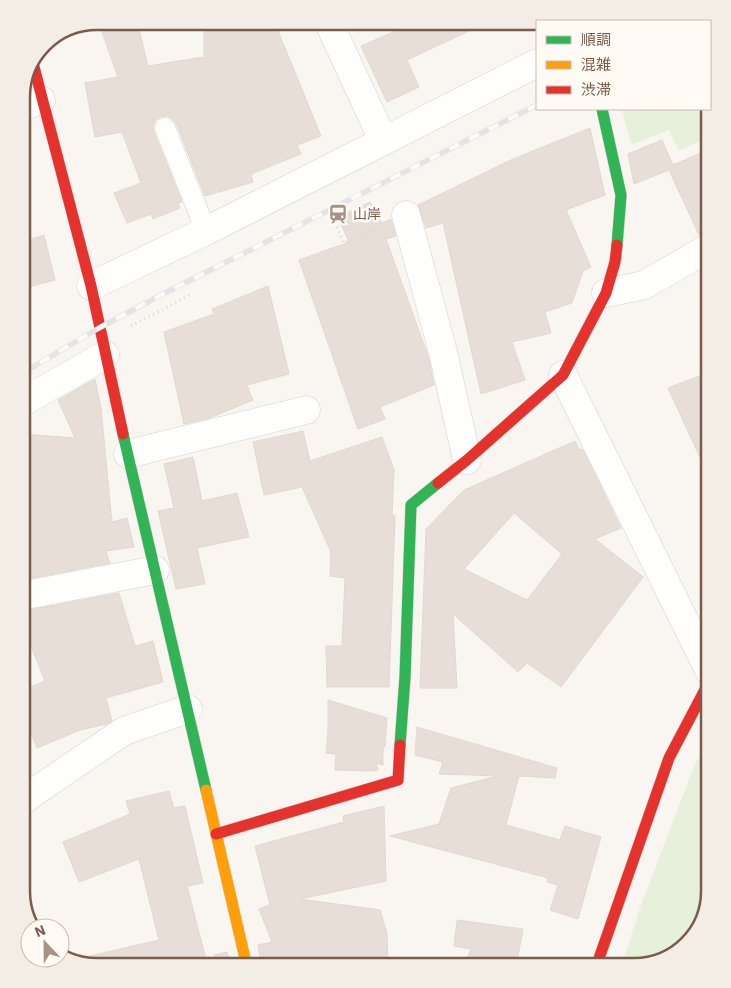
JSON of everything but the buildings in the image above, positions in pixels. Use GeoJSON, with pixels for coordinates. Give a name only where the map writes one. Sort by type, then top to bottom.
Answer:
{"type":"FeatureCollection","features":[{"type":"Feature","properties":{"kind":"street"},"geometry":{"type":"LineString","coordinates":[[332,30],[383,140]]}},
{"type":"Feature","properties":{"kind":"street"},"geometry":{"type":"LineString","coordinates":[[91,286],[206,231],[536,64]]}},
{"type":"Feature","properties":{"kind":"street"},"geometry":{"type":"LineString","coordinates":[[33,77],[31,103],[91,286],[245,958]]}},
{"type":"Feature","properties":{"kind":"street"},"geometry":{"type":"LineString","coordinates":[[216,834],[398,780],[405,677],[411,505],[467,460],[563,376],[606,292],[615,262],[621,196],[602,110]]}},
{"type":"Feature","properties":{"kind":"street"},"geometry":{"type":"LineString","coordinates":[[406,215],[443,352],[467,460]]}},
{"type":"Feature","properties":{"kind":"street"},"geometry":{"type":"LineString","coordinates":[[606,292],[644,285],[701,252]]}},
{"type":"Feature","properties":{"kind":"street"},"geometry":{"type":"LineString","coordinates":[[30,397],[104,348]]}},
{"type":"Feature","properties":{"kind":"street"},"geometry":{"type":"LineString","coordinates":[[563,376],[701,654]]}},
{"type":"Feature","properties":{"kind":"street"},"geometry":{"type":"LineString","coordinates":[[128,454],[306,410]]}},
{"type":"Feature","properties":{"kind":"street"},"geometry":{"type":"LineString","coordinates":[[30,594],[155,570]]}},
{"type":"Feature","properties":{"kind":"street"},"geometry":{"type":"LineString","coordinates":[[599,958],[669,758],[701,697]]}},
{"type":"Feature","properties":{"kind":"street"},"geometry":{"type":"LineString","coordinates":[[30,795],[124,731],[188,709]]}},
{"type":"Feature","properties":{"kind":"lane"},"geometry":{"type":"LineString","coordinates":[[165,128],[206,231]]}},
{"type":"Feature","properties":{"kind":"path"},"geometry":{"type":"LineString","coordinates":[[337,227],[344,243]]}},
{"type":"Feature","properties":{"kind":"path"},"geometry":{"type":"LineString","coordinates":[[104,348],[192,294]]}},
{"type":"Feature","properties":{"kind":"green space"},"geometry":{"type":"Polygon","coordinates":[[[622,110],[701,110],[701,141],[679,151],[669,130],[631,145],[622,110]]]}},
{"type":"Feature","properties":{"kind":"green space"},"geometry":{"type":"Polygon","coordinates":[[[701,754],[701,891],[696,917],[684,935],[664,951],[647,957],[624,958],[640,908],[695,764],[701,754]]]}},
{"type":"Feature","properties":{"kind":"railway"},"geometry":{"type":"LineString","coordinates":[[30,369],[99,328],[161,295],[536,106]]}},
{"type":"Feature","properties":{"kind":"traffic: fast"},"geometry":{"type":"LineString","coordinates":[[602,110],[621,195],[617,245]]}},
{"type":"Feature","properties":{"kind":"traffic: fast"},"geometry":{"type":"LineString","coordinates":[[123,434],[206,790]]}},
{"type":"Feature","properties":{"kind":"traffic: fast"},"geometry":{"type":"LineString","coordinates":[[400,745],[405,677],[411,505],[438,483]]}},
{"type":"Feature","properties":{"kind":"traffic: slow"},"geometry":{"type":"LineString","coordinates":[[206,790],[245,958]]}},
{"type":"Feature","properties":{"kind":"traffic: jam"},"geometry":{"type":"LineString","coordinates":[[35,72],[91,286],[123,434]]}},
{"type":"Feature","properties":{"kind":"traffic: jam"},"geometry":{"type":"LineString","coordinates":[[438,483],[467,460],[563,375],[606,293],[615,262],[617,245]]}},
{"type":"Feature","properties":{"kind":"traffic: jam"},"geometry":{"type":"LineString","coordinates":[[599,958],[669,758],[701,697]]}},
{"type":"Feature","properties":{"kind":"traffic: jam"},"geometry":{"type":"LineString","coordinates":[[216,834],[398,780],[400,745]]}},
{"type":"Feature","properties":{"kind":"place","name":"山岸"},"geometry":{"type":"Point","coordinates":[338,214]}}]}
